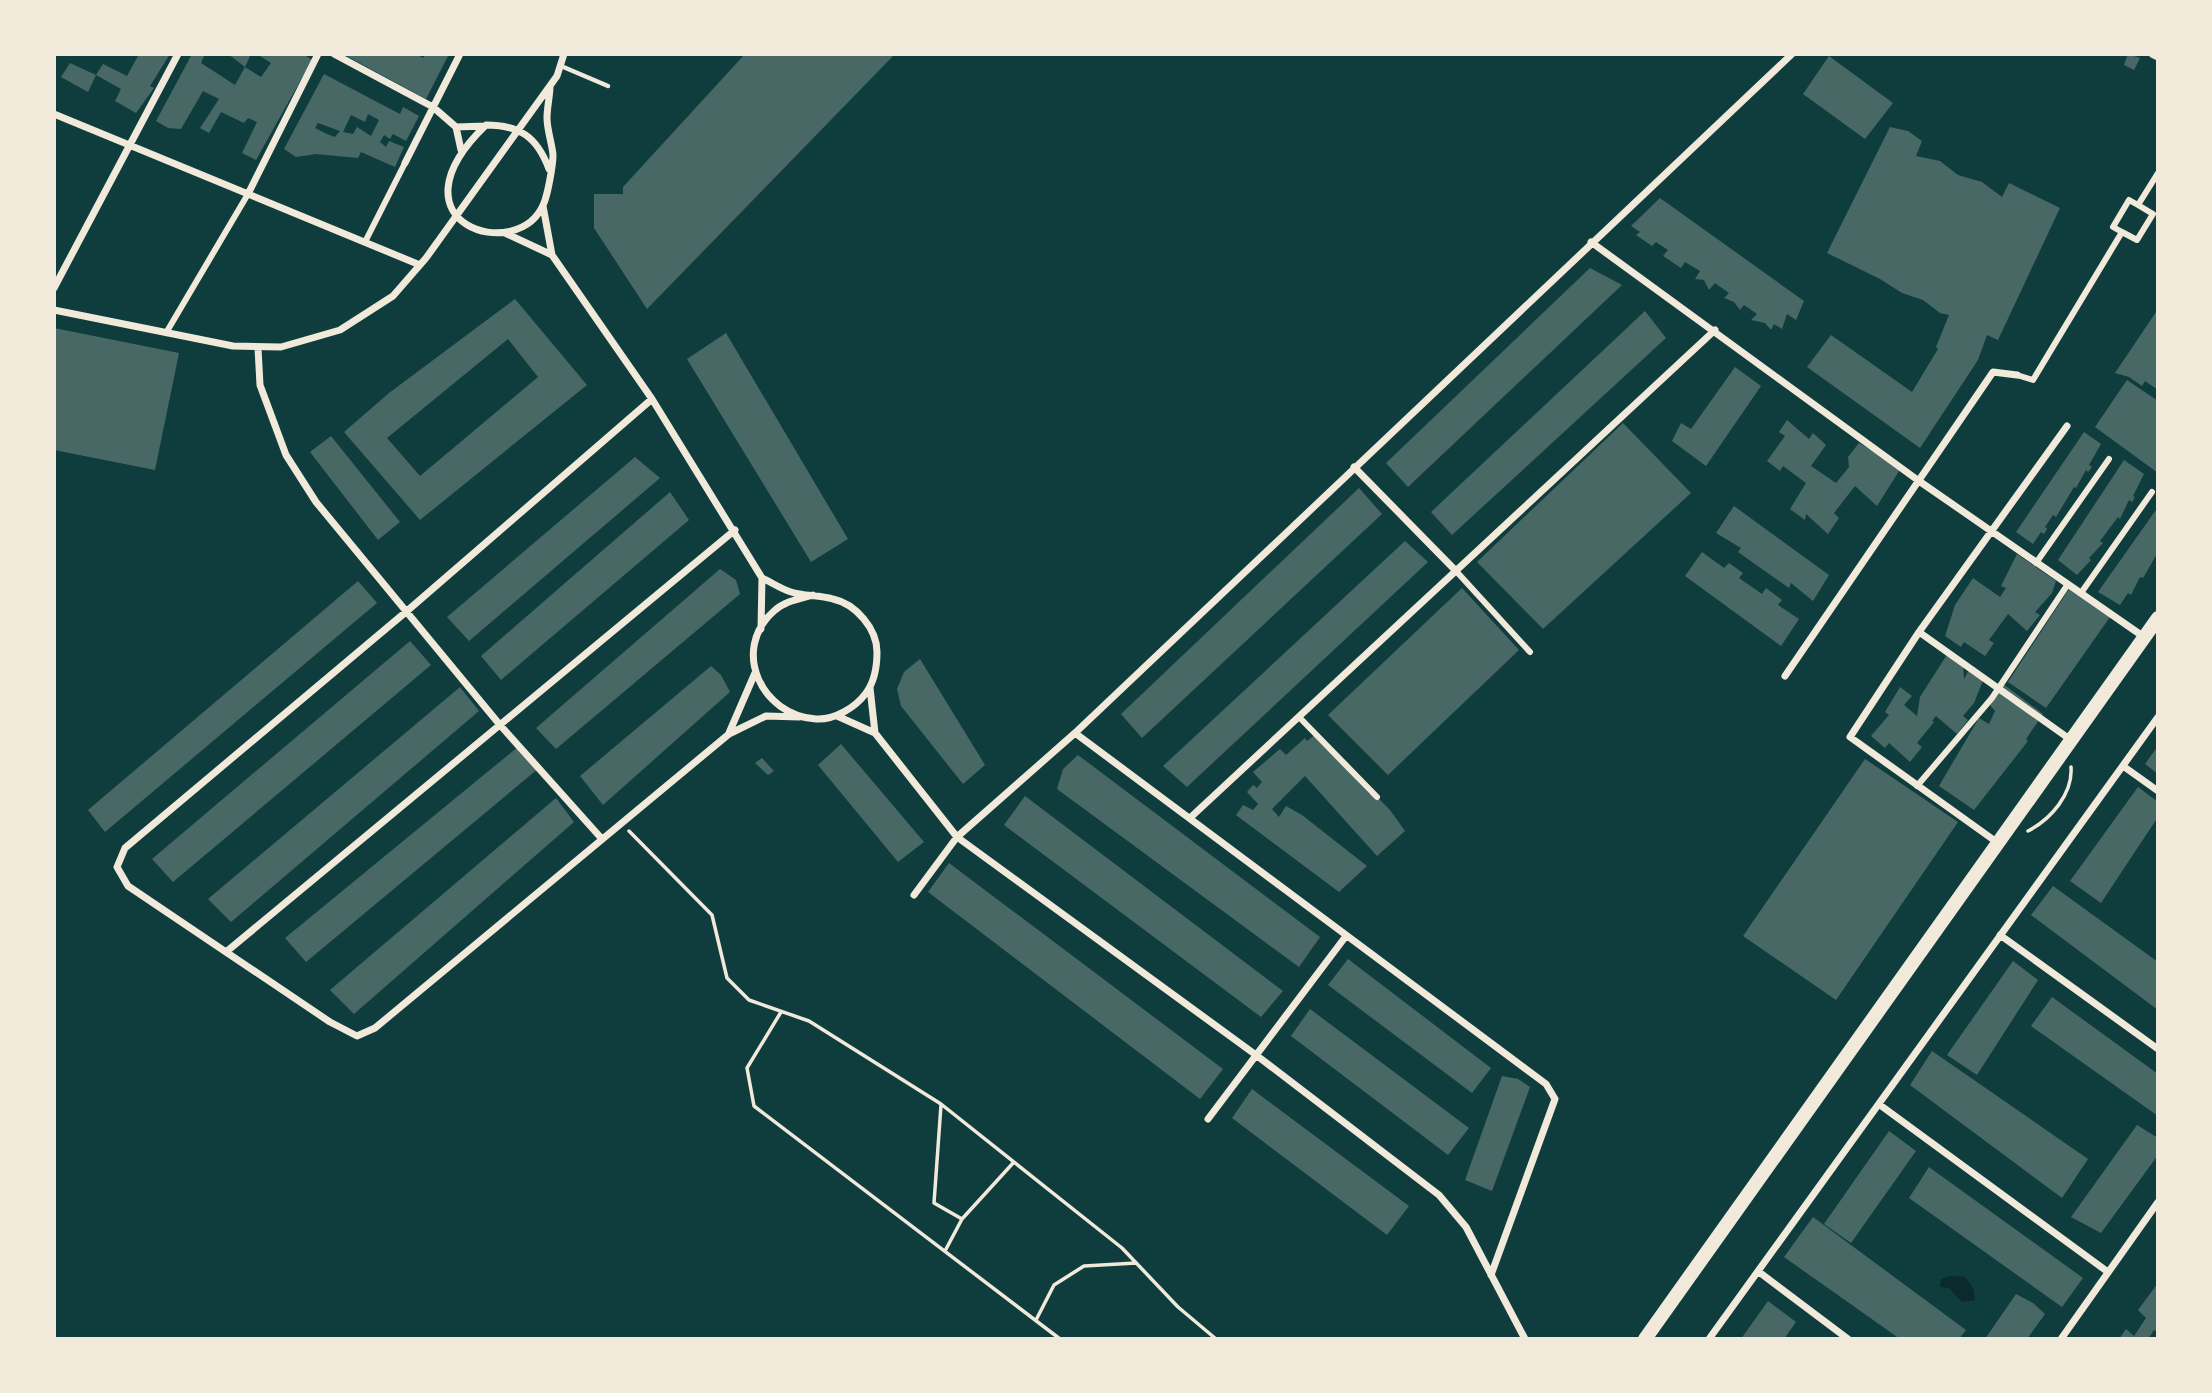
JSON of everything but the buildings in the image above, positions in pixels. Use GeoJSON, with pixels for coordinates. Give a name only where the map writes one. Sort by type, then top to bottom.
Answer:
{"type":"FeatureCollection","features":[{"type":"Feature","properties":{"kind":"main road"},"geometry":{"type":"LineString","coordinates":[[1645,1338],[2158,618]]}},
{"type":"Feature","properties":{"kind":"street"},"geometry":{"type":"LineString","coordinates":[[54,288],[178,54]]}},
{"type":"Feature","properties":{"kind":"street"},"geometry":{"type":"LineString","coordinates":[[166,333],[248,194],[318,54]]}},
{"type":"Feature","properties":{"kind":"street"},"geometry":{"type":"LineString","coordinates":[[334,54],[433,107],[456,127],[461,150]]}},
{"type":"Feature","properties":{"kind":"street"},"geometry":{"type":"LineString","coordinates":[[365,242],[460,54]]}},
{"type":"Feature","properties":{"kind":"street"},"geometry":{"type":"LineString","coordinates":[[54,310],[166,333],[258,348],[281,347],[340,330],[393,296],[420,265],[550,85],[564,54]]}},
{"type":"Feature","properties":{"kind":"street"},"geometry":{"type":"LineString","coordinates":[[914,895],[957,837],[1075,733],[1792,54]]}},
{"type":"Feature","properties":{"kind":"street"},"geometry":{"type":"LineString","coordinates":[[2151,54],[2158,57]]}},
{"type":"Feature","properties":{"kind":"street"},"geometry":{"type":"LineString","coordinates":[[486,125],[461,150],[451,169],[447,197],[456,216],[467,226],[484,233],[503,233],[527,223],[543,206],[549,188],[549,169],[553,157],[547,116],[550,85]]}},
{"type":"Feature","properties":{"kind":"street"},"geometry":{"type":"LineString","coordinates":[[54,114],[420,265]]}},
{"type":"Feature","properties":{"kind":"street"},"geometry":{"type":"LineString","coordinates":[[456,127],[486,125],[518,128],[542,152],[549,169]]}},
{"type":"Feature","properties":{"kind":"street"},"geometry":{"type":"LineString","coordinates":[[2138,205],[2158,173]]}},
{"type":"Feature","properties":{"kind":"street"},"geometry":{"type":"LineString","coordinates":[[2129,200],[2138,205],[2152,214],[2137,240],[2113,228],[2129,200]]}},
{"type":"Feature","properties":{"kind":"street"},"geometry":{"type":"LineString","coordinates":[[543,206],[552,255],[652,399],[735,530],[762,578],[761,629],[754,651],[755,673],[729,734]]}},
{"type":"Feature","properties":{"kind":"street"},"geometry":{"type":"LineString","coordinates":[[1785,676],[1993,372],[2033,380],[2122,232]]}},
{"type":"Feature","properties":{"kind":"street"},"geometry":{"type":"LineString","coordinates":[[503,233],[552,255]]}},
{"type":"Feature","properties":{"kind":"street"},"geometry":{"type":"LineString","coordinates":[[1591,242],[1919,481],[2144,637]]}},
{"type":"Feature","properties":{"kind":"street"},"geometry":{"type":"LineString","coordinates":[[1191,817],[1715,330]]}},
{"type":"Feature","properties":{"kind":"street"},"geometry":{"type":"LineString","coordinates":[[258,348],[260,385],[286,455],[316,502],[500,725],[602,839]]}},
{"type":"Feature","properties":{"kind":"street"},"geometry":{"type":"LineString","coordinates":[[652,399],[407,611],[125,848],[117,867],[128,886],[330,1022],[357,1036],[375,1028],[729,734],[766,716],[820,719],[837,716],[862,698],[870,688]]}},
{"type":"Feature","properties":{"kind":"street"},"geometry":{"type":"LineString","coordinates":[[1998,843],[1850,737],[1919,632],[2067,426]]}},
{"type":"Feature","properties":{"kind":"street"},"geometry":{"type":"LineString","coordinates":[[2036,563],[2109,459]]}},
{"type":"Feature","properties":{"kind":"street"},"geometry":{"type":"LineString","coordinates":[[1354,467],[1456,571],[1530,652]]}},
{"type":"Feature","properties":{"kind":"street"},"geometry":{"type":"LineString","coordinates":[[2081,593],[2152,492]]}},
{"type":"Feature","properties":{"kind":"street"},"geometry":{"type":"LineString","coordinates":[[226,952],[735,530]]}},
{"type":"Feature","properties":{"kind":"street"},"geometry":{"type":"LineString","coordinates":[[762,578],[789,592],[836,599],[855,610],[870,626],[877,657],[870,688],[875,733]]}},
{"type":"Feature","properties":{"kind":"street"},"geometry":{"type":"LineString","coordinates":[[1917,786],[1999,688],[2012,664],[2068,584]]}},
{"type":"Feature","properties":{"kind":"street"},"geometry":{"type":"LineString","coordinates":[[761,629],[774,612],[792,600],[813,595]]}},
{"type":"Feature","properties":{"kind":"street"},"geometry":{"type":"LineString","coordinates":[[1919,632],[2071,740]]}},
{"type":"Feature","properties":{"kind":"street"},"geometry":{"type":"LineString","coordinates":[[755,673],[772,701],[799,717]]}},
{"type":"Feature","properties":{"kind":"street"},"geometry":{"type":"LineString","coordinates":[[837,716],[875,733],[957,837],[1256,1055],[1438,1195],[1466,1227],[1524,1336],[1532,1339]]}},
{"type":"Feature","properties":{"kind":"street"},"geometry":{"type":"LineString","coordinates":[[1300,717],[1377,797]]}},
{"type":"Feature","properties":{"kind":"street"},"geometry":{"type":"LineString","coordinates":[[1709,1339],[2158,717]]}},
{"type":"Feature","properties":{"kind":"street"},"geometry":{"type":"LineString","coordinates":[[1075,733],[1542,1081],[1555,1099],[1491,1275]]}},
{"type":"Feature","properties":{"kind":"street"},"geometry":{"type":"LineString","coordinates":[[2123,766],[2158,791]]}},
{"type":"Feature","properties":{"kind":"street"},"geometry":{"type":"LineString","coordinates":[[2000,935],[2158,1049]]}},
{"type":"Feature","properties":{"kind":"street"},"geometry":{"type":"LineString","coordinates":[[1208,1119],[1346,936]]}},
{"type":"Feature","properties":{"kind":"street"},"geometry":{"type":"LineString","coordinates":[[1880,1105],[2108,1272]]}},
{"type":"Feature","properties":{"kind":"street"},"geometry":{"type":"LineString","coordinates":[[2061,1339],[2158,1202]]}},
{"type":"Feature","properties":{"kind":"street"},"geometry":{"type":"LineString","coordinates":[[1759,1272],[1848,1339]]}},
{"type":"Feature","properties":{"kind":"lane"},"geometry":{"type":"LineString","coordinates":[[560,65],[608,86]]}},
{"type":"Feature","properties":{"kind":"path"},"geometry":{"type":"LineString","coordinates":[[621,823],[712,915],[727,978],[749,1000],[809,1021],[942,1104],[1136,1263],[1178,1307],[1216,1339]]}},
{"type":"Feature","properties":{"kind":"path"},"geometry":{"type":"LineString","coordinates":[[781,1012],[747,1068],[754,1106],[1060,1339]]}},
{"type":"Feature","properties":{"kind":"path"},"geometry":{"type":"LineString","coordinates":[[942,1104],[934,1203],[962,1219]]}},
{"type":"Feature","properties":{"kind":"path"},"geometry":{"type":"LineString","coordinates":[[945,1251],[962,1219],[1014,1162]]}},
{"type":"Feature","properties":{"kind":"path"},"geometry":{"type":"LineString","coordinates":[[1035,1320],[1054,1285],[1084,1266],[1136,1263]]}},
{"type":"Feature","properties":{"kind":"water"},"geometry":{"type":"Polygon","coordinates":[[[1951,1276],[1965,1277],[1973,1288],[1975,1300],[1962,1302],[1949,1288],[1940,1287],[1941,1279],[1951,1276]]]}}]}
